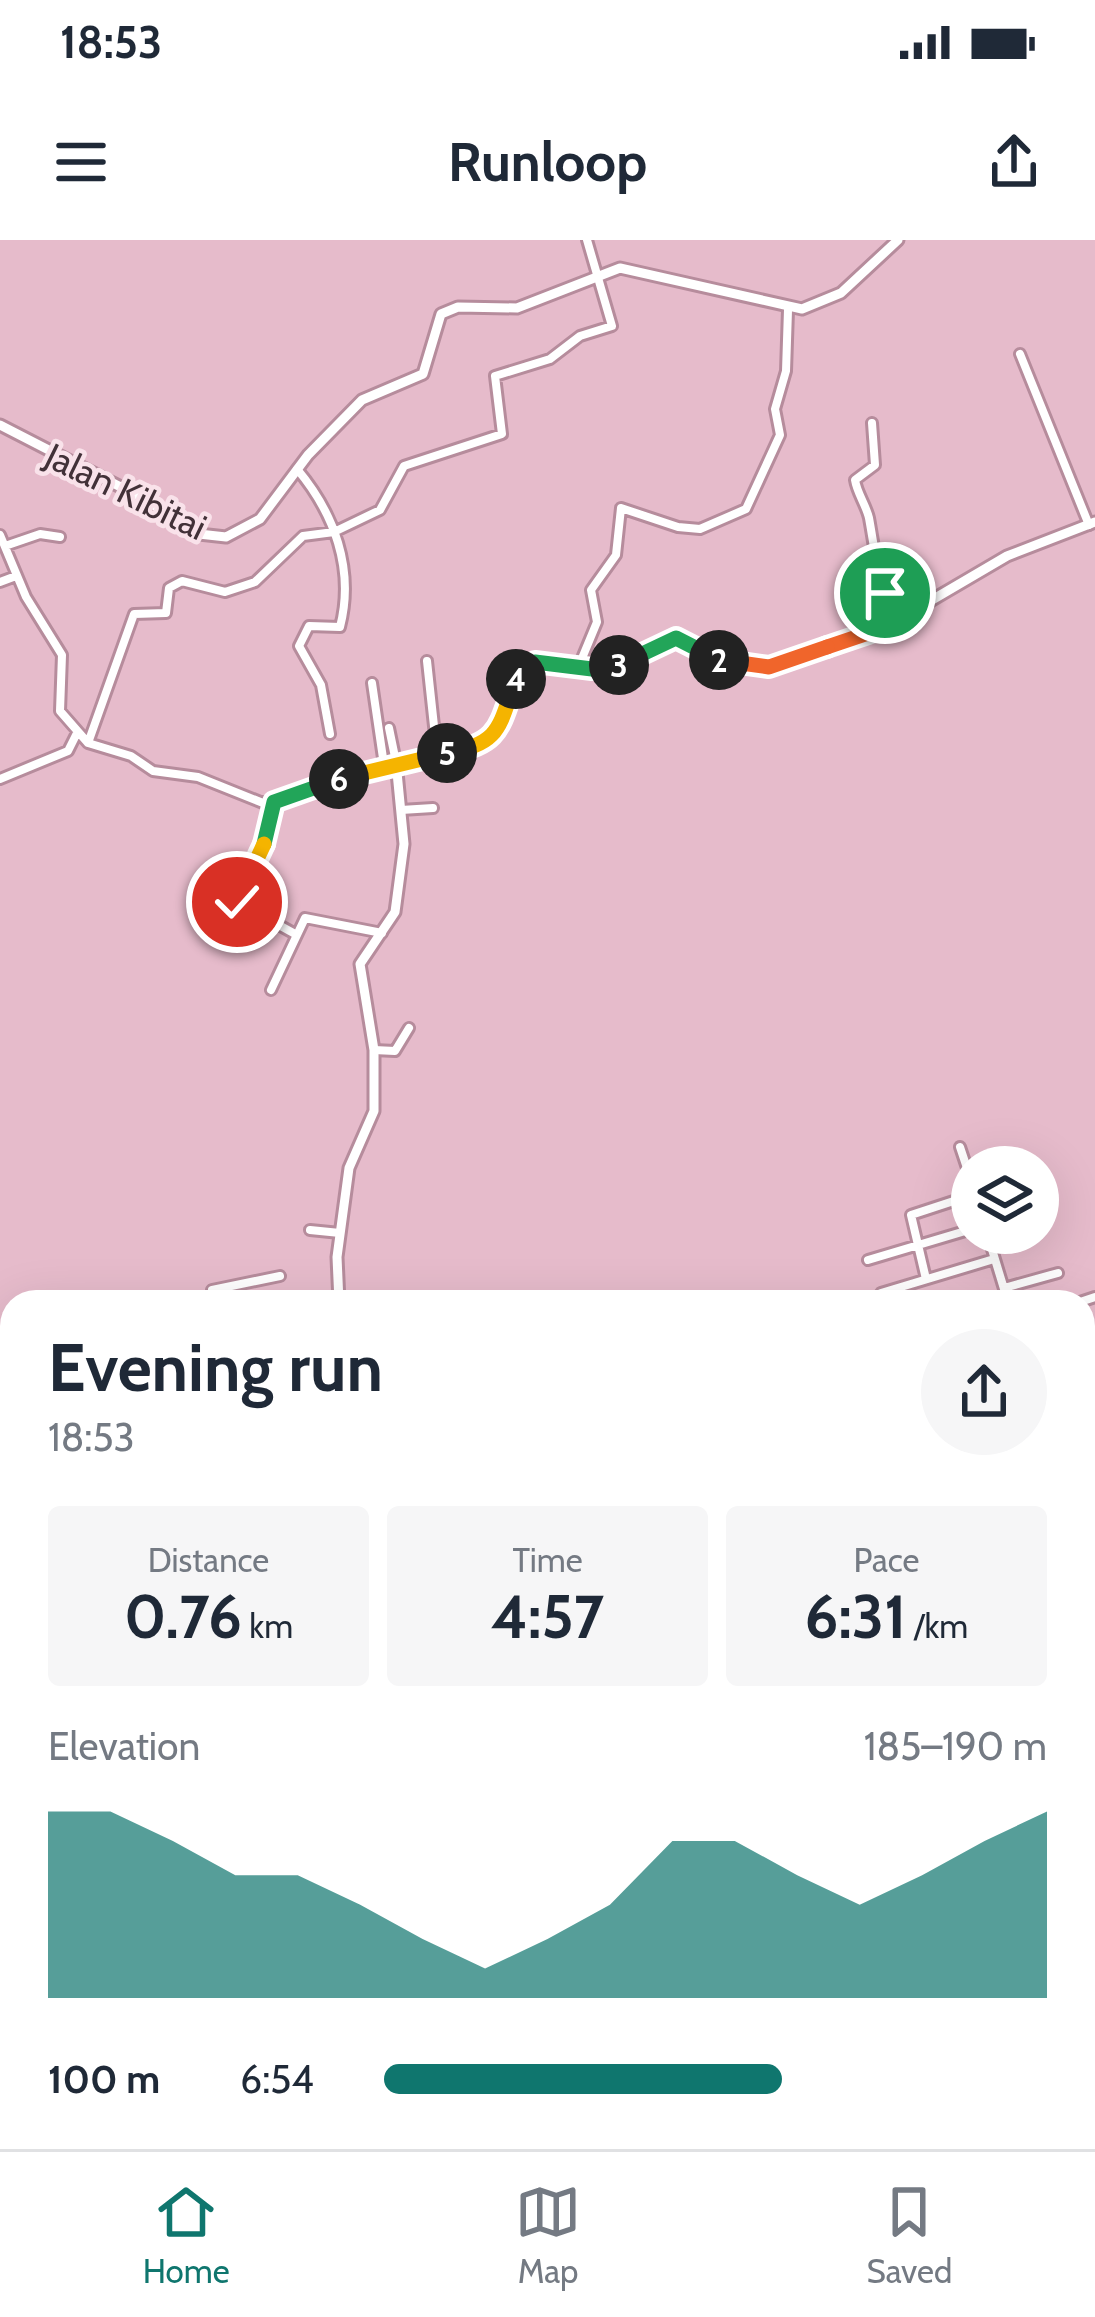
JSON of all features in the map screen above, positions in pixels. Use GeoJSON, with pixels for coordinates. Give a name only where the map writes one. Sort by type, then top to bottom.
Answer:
{"type":"FeatureCollection","features":[{"type":"Feature","properties":{"kind":"street"},"geometry":{"type":"LineString","coordinates":[[88,743],[134,614],[166,613],[169,588],[182,581],[225,592],[247,586],[302,536],[334,532],[386,504],[404,466],[502,434],[495,376],[557,356],[580,336],[613,325],[587,240]]}},
{"type":"Feature","properties":{"kind":"street"},"geometry":{"type":"LineString","coordinates":[[578,668],[597,622],[591,590],[616,555],[622,508],[678,527],[700,529],[735,517],[751,502],[781,431],[775,409],[786,371],[788,310],[841,293],[898,240]]}},
{"type":"Feature","properties":{"kind":"street","name":"Jalan Kibitai"},"geometry":{"type":"LineString","coordinates":[[0,425],[209,537],[235,535],[253,525],[297,469],[370,394],[409,384],[423,374],[446,311],[517,308],[597,273],[620,268],[655,272],[788,310]]}},
{"type":"Feature","properties":{"kind":"street"},"geometry":{"type":"LineString","coordinates":[[0,535],[16,576],[65,667],[60,711],[88,743],[126,754],[153,771],[198,777],[274,802],[390,763],[476,748],[502,724],[518,675],[529,664],[544,661],[578,668],[620,664],[676,638],[718,660],[769,667],[901,622],[1007,556],[1092,524],[1020,354]]}},
{"type":"Feature","properties":{"kind":"street"},"geometry":{"type":"LineString","coordinates":[[872,423],[875,465],[855,480],[869,520],[870,554],[901,622]]}},
{"type":"Feature","properties":{"kind":"street"},"geometry":{"type":"LineString","coordinates":[[297,469],[334,532],[346,584],[340,627],[308,627],[299,649],[320,681],[330,734]]}},
{"type":"Feature","properties":{"kind":"street"},"geometry":{"type":"LineString","coordinates":[[5,546],[40,534],[60,537]]}},
{"type":"Feature","properties":{"kind":"street"},"geometry":{"type":"LineString","coordinates":[[0,582],[16,576]]}},
{"type":"Feature","properties":{"kind":"street"},"geometry":{"type":"LineString","coordinates":[[427,661],[437,754]]}},
{"type":"Feature","properties":{"kind":"street"},"geometry":{"type":"LineString","coordinates":[[339,1290],[340,1233],[352,1156],[374,1111],[374,1050],[359,969],[366,949],[395,912],[404,844],[372,682]]}},
{"type":"Feature","properties":{"kind":"street"},"geometry":{"type":"LineString","coordinates":[[389,728],[390,763]]}},
{"type":"Feature","properties":{"kind":"street"},"geometry":{"type":"LineString","coordinates":[[0,779],[68,751],[77,730]]}},
{"type":"Feature","properties":{"kind":"street"},"geometry":{"type":"LineString","coordinates":[[274,802],[265,843],[238,904],[298,934]]}},
{"type":"Feature","properties":{"kind":"street"},"geometry":{"type":"LineString","coordinates":[[400,810],[433,808]]}},
{"type":"Feature","properties":{"kind":"street"},"geometry":{"type":"LineString","coordinates":[[272,990],[310,917],[382,933]]}},
{"type":"Feature","properties":{"kind":"street"},"geometry":{"type":"LineString","coordinates":[[374,1050],[395,1051],[409,1028]]}},
{"type":"Feature","properties":{"kind":"street"},"geometry":{"type":"LineString","coordinates":[[926,1279],[911,1213],[951,1201]]}},
{"type":"Feature","properties":{"kind":"street"},"geometry":{"type":"LineString","coordinates":[[310,1230],[340,1233]]}},
{"type":"Feature","properties":{"kind":"street"},"geometry":{"type":"LineString","coordinates":[[868,1260],[951,1235]]}},
{"type":"Feature","properties":{"kind":"street"},"geometry":{"type":"LineString","coordinates":[[993,1254],[1004,1288],[1058,1273]]}},
{"type":"Feature","properties":{"kind":"street"},"geometry":{"type":"LineString","coordinates":[[888,1290],[994,1258]]}},
{"type":"Feature","properties":{"kind":"street"},"geometry":{"type":"LineString","coordinates":[[212,1290],[245,1287],[280,1276]]}},
{"type":"Feature","properties":{"kind":"route"},"geometry":{"type":"LineString","coordinates":[[237,902],[265,843],[274,802],[361,770],[481,746],[502,724],[514,682],[529,664],[544,661],[602,669],[680,638],[718,660],[750,667],[780,665],[901,622],[885,593]]}}]}
